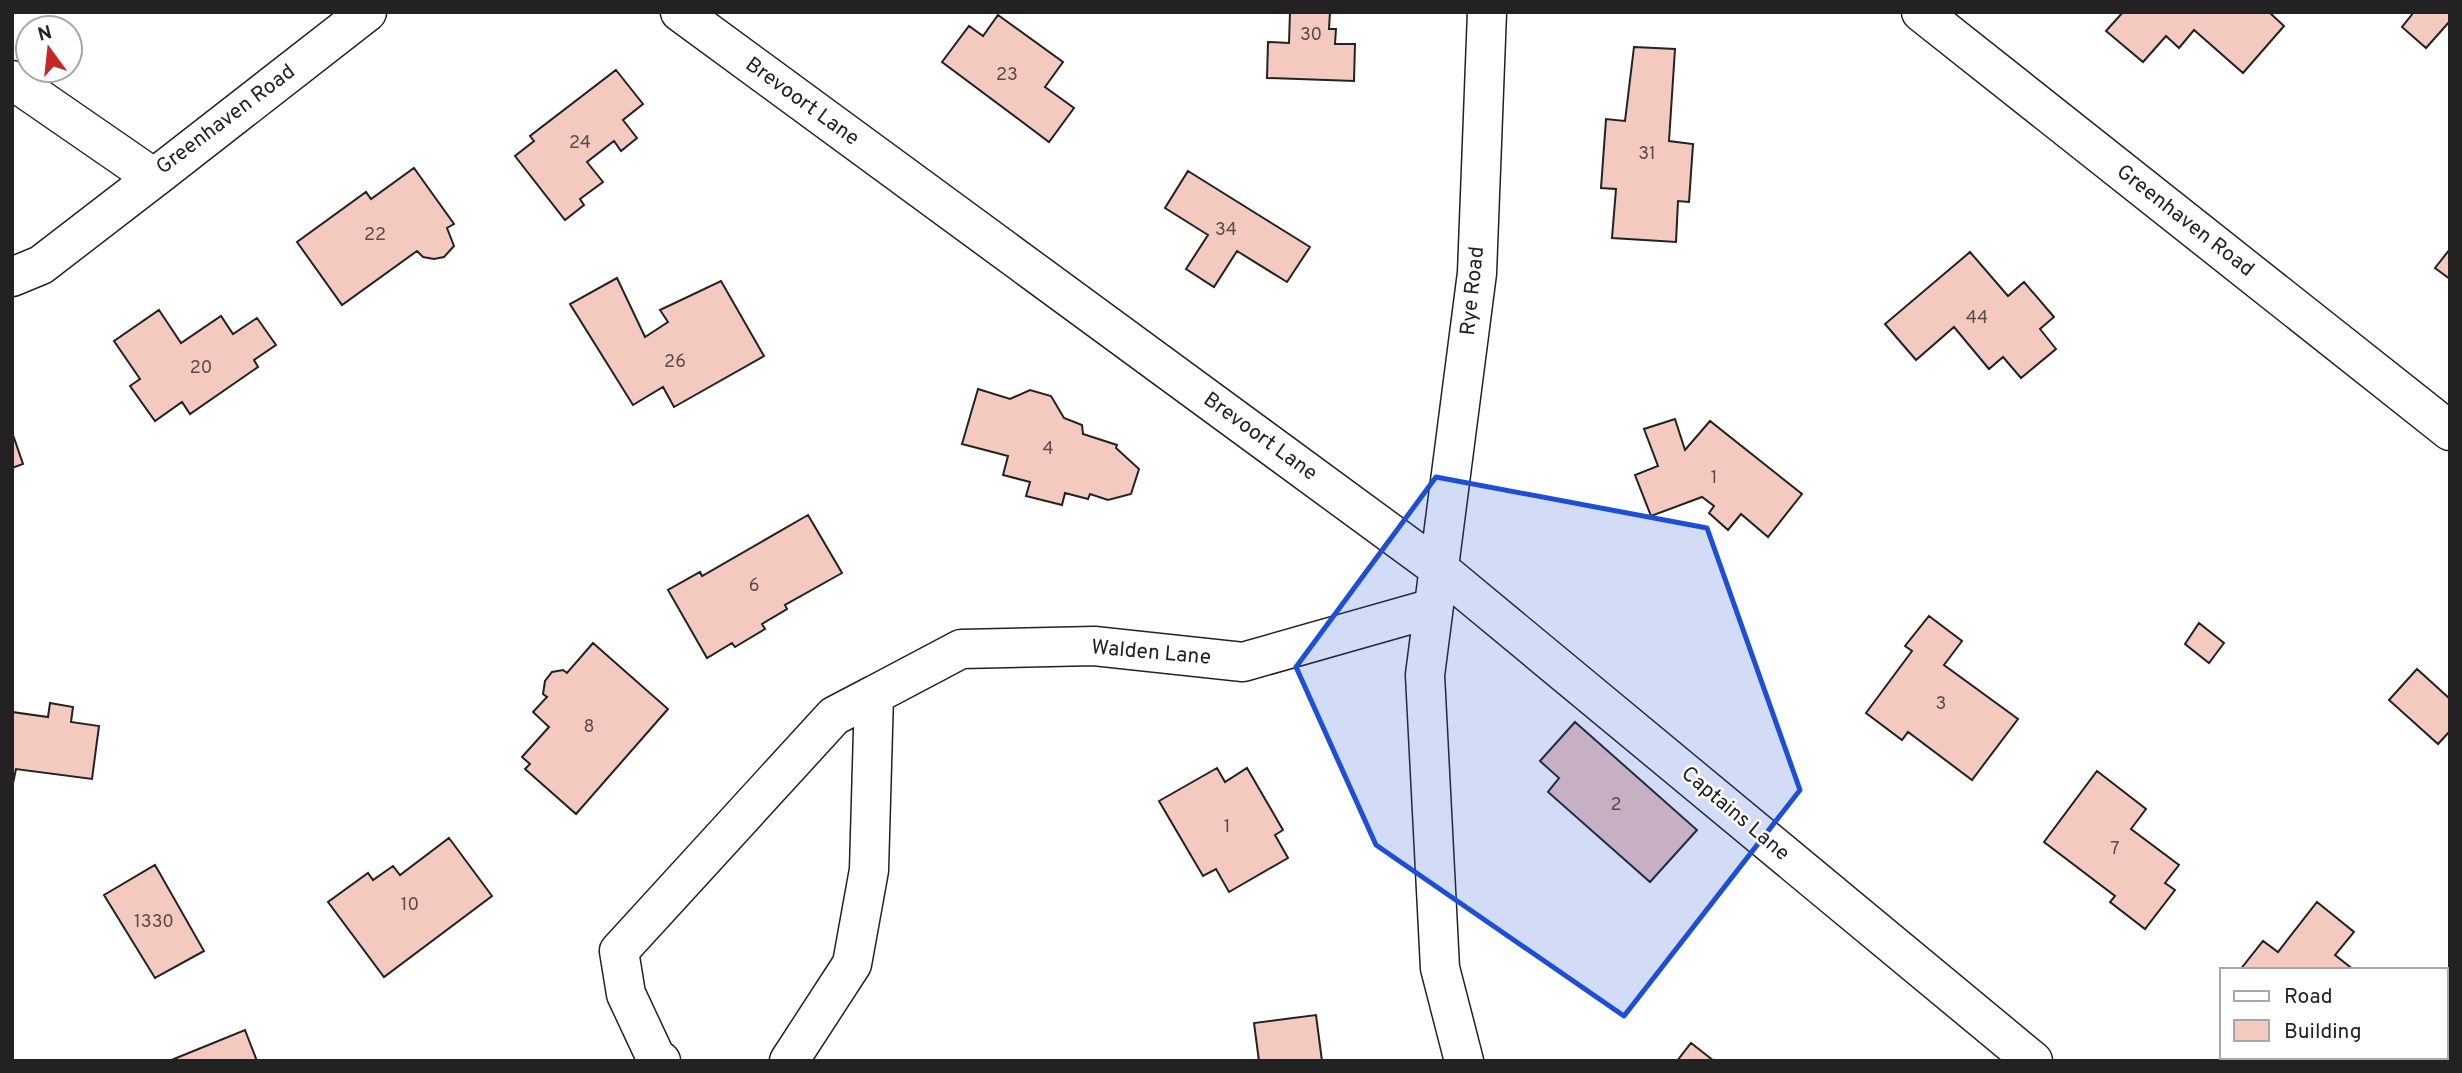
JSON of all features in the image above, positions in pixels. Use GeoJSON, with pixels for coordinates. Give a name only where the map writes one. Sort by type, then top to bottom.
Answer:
{"type":"FeatureCollection","features":[{"type":"Feature","properties":{"kind":"street","name":"Greenhaven Road"},"geometry":{"type":"LineString","coordinates":[[12,80],[154,178],[368,12]]}},
{"type":"Feature","properties":{"kind":"street","name":"Brevoort Lane"},"geometry":{"type":"LineString","coordinates":[[680,12],[1438,568]]}},
{"type":"Feature","properties":{"kind":"street","name":"Rye Road"},"geometry":{"type":"LineString","coordinates":[[1438,568],[1477,273],[1487,12]]}},
{"type":"Feature","properties":{"kind":"street","name":"Greenhaven Road"},"geometry":{"type":"LineString","coordinates":[[1921,12],[2450,431]]}},
{"type":"Feature","properties":{"kind":"street"},"geometry":{"type":"LineString","coordinates":[[12,277],[41,265],[154,178]]}},
{"type":"Feature","properties":{"kind":"street"},"geometry":{"type":"LineString","coordinates":[[1438,568],[1424,676],[1440,968],[1464,1061]]}},
{"type":"Feature","properties":{"kind":"street","name":"Captains Lane"},"geometry":{"type":"LineString","coordinates":[[1438,568],[2032,1061]]}},
{"type":"Feature","properties":{"kind":"street","name":"Walden Lane"},"geometry":{"type":"LineString","coordinates":[[661,1061],[655,1056],[626,994],[619,951],[834,716],[961,649],[1094,646],[1243,662],[1433,608]]}},
{"type":"Feature","properties":{"kind":"street"},"geometry":{"type":"LineString","coordinates":[[789,1061],[852,964],[869,870],[874,695]]}},
{"type":"Feature","properties":{"kind":"highlighted area"},"geometry":{"type":"Polygon","coordinates":[[[1436,477],[1707,528],[1800,790],[1624,1016],[1376,845],[1296,667],[1436,477]]]}},
{"type":"Feature","properties":{"kind":"building"},"geometry":{"type":"Polygon","coordinates":[[[1290,12],[1330,12],[1329,29],[1336,29],[1335,44],[1355,44],[1354,81],[1267,78],[1268,42],[1289,43],[1290,12]]]}},
{"type":"Feature","properties":{"kind":"building"},"geometry":{"type":"Polygon","coordinates":[[[2123,12],[2269,12],[2284,26],[2243,73],[2194,30],[2179,48],[2166,36],[2143,62],[2106,31],[2123,12]]]}},
{"type":"Feature","properties":{"kind":"building"},"geometry":{"type":"Polygon","coordinates":[[[2414,12],[2450,12],[2450,21],[2426,48],[2402,27],[2414,12]]]}},
{"type":"Feature","properties":{"kind":"building"},"geometry":{"type":"Polygon","coordinates":[[[998,15],[1063,62],[1045,87],[1074,108],[1049,142],[942,62],[969,26],[983,36],[998,15]]]}},
{"type":"Feature","properties":{"kind":"building"},"geometry":{"type":"Polygon","coordinates":[[[1634,47],[1675,49],[1669,141],[1693,144],[1689,202],[1678,201],[1676,242],[1612,238],[1616,189],[1601,188],[1606,119],[1625,121],[1634,47]]]}},
{"type":"Feature","properties":{"kind":"building"},"geometry":{"type":"Polygon","coordinates":[[[616,70],[643,104],[623,120],[637,138],[621,151],[614,141],[587,162],[603,182],[580,199],[584,205],[565,220],[515,156],[534,141],[530,136],[616,70]]]}},
{"type":"Feature","properties":{"kind":"building"},"geometry":{"type":"Polygon","coordinates":[[[414,168],[454,224],[447,228],[454,246],[444,257],[434,259],[423,257],[417,251],[342,305],[297,242],[366,192],[371,199],[414,168]]]}},
{"type":"Feature","properties":{"kind":"building"},"geometry":{"type":"Polygon","coordinates":[[[1188,171],[1310,247],[1287,282],[1237,251],[1214,287],[1186,269],[1208,235],[1165,208],[1188,171]]]}},
{"type":"Feature","properties":{"kind":"building"},"geometry":{"type":"Polygon","coordinates":[[[2450,249],[2450,279],[2435,268],[2450,249]]]}},
{"type":"Feature","properties":{"kind":"building"},"geometry":{"type":"Polygon","coordinates":[[[1970,252],[2008,296],[2024,282],[2054,317],[2040,329],[2056,349],[2021,378],[2003,357],[1989,369],[1954,327],[1916,360],[1885,324],[1970,252]]]}},
{"type":"Feature","properties":{"kind":"building"},"geometry":{"type":"Polygon","coordinates":[[[617,278],[645,337],[668,322],[660,310],[721,281],[764,356],[674,407],[663,387],[633,405],[570,304],[617,278]]]}},
{"type":"Feature","properties":{"kind":"building"},"geometry":{"type":"Polygon","coordinates":[[[159,310],[181,343],[221,316],[233,334],[257,318],[276,345],[254,360],[258,367],[190,414],[182,402],[155,421],[130,386],[140,379],[114,341],[159,310]]]}},
{"type":"Feature","properties":{"kind":"building"},"geometry":{"type":"Polygon","coordinates":[[[978,389],[1010,399],[1030,390],[1051,396],[1064,418],[1082,425],[1083,434],[1117,445],[1116,448],[1139,469],[1131,494],[1108,500],[1090,494],[1088,499],[1065,493],[1062,505],[1026,496],[1030,482],[1003,475],[1008,456],[962,444],[978,389]]]}},
{"type":"Feature","properties":{"kind":"building"},"geometry":{"type":"Polygon","coordinates":[[[1675,419],[1685,450],[1710,421],[1802,494],[1768,537],[1741,514],[1728,530],[1709,513],[1714,506],[1702,497],[1651,516],[1635,475],[1658,466],[1644,429],[1675,419]]]}},
{"type":"Feature","properties":{"kind":"building"},"geometry":{"type":"Polygon","coordinates":[[[12,432],[23,464],[12,468],[12,432]]]}},
{"type":"Feature","properties":{"kind":"building"},"geometry":{"type":"Polygon","coordinates":[[[808,515],[842,573],[785,605],[787,609],[762,624],[765,629],[735,647],[732,643],[707,658],[668,590],[700,572],[702,576],[808,515]]]}},
{"type":"Feature","properties":{"kind":"building"},"geometry":{"type":"Polygon","coordinates":[[[1929,616],[1962,641],[1944,665],[2018,719],[1972,780],[1908,732],[1902,740],[1866,713],[1912,651],[1905,646],[1929,616]]]}},
{"type":"Feature","properties":{"kind":"building"},"geometry":{"type":"Polygon","coordinates":[[[2199,623],[2224,643],[2209,663],[2185,644],[2199,623]]]}},
{"type":"Feature","properties":{"kind":"building"},"geometry":{"type":"Polygon","coordinates":[[[593,643],[668,709],[576,814],[525,769],[530,764],[522,757],[549,727],[533,712],[547,697],[543,694],[545,681],[552,672],[563,670],[567,673],[593,643]]]}},
{"type":"Feature","properties":{"kind":"building"},"geometry":{"type":"Polygon","coordinates":[[[2417,669],[2450,699],[2450,731],[2438,744],[2389,700],[2417,669]]]}},
{"type":"Feature","properties":{"kind":"building"},"geometry":{"type":"Polygon","coordinates":[[[50,703],[73,707],[71,722],[99,726],[92,779],[16,769],[12,788],[12,712],[48,717],[50,703]]]}},
{"type":"Feature","properties":{"kind":"building"},"geometry":{"type":"Polygon","coordinates":[[[1575,722],[1697,830],[1650,882],[1548,792],[1559,778],[1540,761],[1575,722]]]}},
{"type":"Feature","properties":{"kind":"building"},"geometry":{"type":"Polygon","coordinates":[[[1217,768],[1225,782],[1247,768],[1283,830],[1275,835],[1288,858],[1229,892],[1216,869],[1203,876],[1159,801],[1217,768]]]}},
{"type":"Feature","properties":{"kind":"building"},"geometry":{"type":"Polygon","coordinates":[[[2097,771],[2146,809],[2131,829],[2179,865],[2165,883],[2175,890],[2145,929],[2110,902],[2115,896],[2044,842],[2097,771]]]}},
{"type":"Feature","properties":{"kind":"building"},"geometry":{"type":"Polygon","coordinates":[[[449,838],[492,896],[384,977],[328,902],[368,873],[373,880],[393,866],[400,875],[449,838]]]}},
{"type":"Feature","properties":{"kind":"building"},"geometry":{"type":"Polygon","coordinates":[[[155,865],[204,951],[155,978],[104,895],[155,865]]]}},
{"type":"Feature","properties":{"kind":"building"},"geometry":{"type":"Polygon","coordinates":[[[2317,902],[2354,932],[2335,955],[2351,968],[2242,968],[2263,941],[2278,952],[2317,902]]]}},
{"type":"Feature","properties":{"kind":"building"},"geometry":{"type":"Polygon","coordinates":[[[1316,1015],[1322,1061],[1259,1061],[1254,1023],[1316,1015]]]}},
{"type":"Feature","properties":{"kind":"building"},"geometry":{"type":"Polygon","coordinates":[[[245,1030],[257,1061],[169,1061],[245,1030]]]}},
{"type":"Feature","properties":{"kind":"building"},"geometry":{"type":"Polygon","coordinates":[[[1691,1043],[1714,1061],[1677,1061],[1691,1043]]]}}]}
